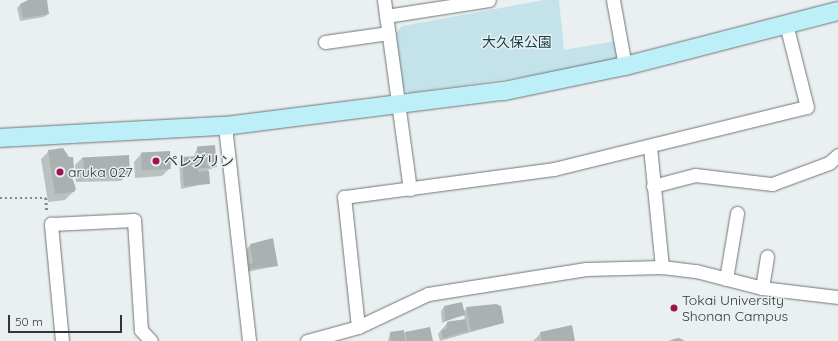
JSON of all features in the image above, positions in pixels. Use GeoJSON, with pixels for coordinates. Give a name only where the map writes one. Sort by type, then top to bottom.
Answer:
{"type":"FeatureCollection","features":[{"type":"Feature","properties":{"kind":"street"},"geometry":{"type":"LineString","coordinates":[[384,0],[410,189]]}},
{"type":"Feature","properties":{"kind":"street"},"geometry":{"type":"LineString","coordinates":[[386,16],[489,0]]}},
{"type":"Feature","properties":{"kind":"street"},"geometry":{"type":"LineString","coordinates":[[614,0],[625,66]]}},
{"type":"Feature","properties":{"kind":"street"},"geometry":{"type":"LineString","coordinates":[[0,138],[225,126],[504,91],[625,66],[838,11]]}},
{"type":"Feature","properties":{"kind":"street"},"geometry":{"type":"LineString","coordinates":[[358,327],[344,197],[554,169],[807,108],[786,24]]}},
{"type":"Feature","properties":{"kind":"street"},"geometry":{"type":"LineString","coordinates":[[325,42],[388,34]]}},
{"type":"Feature","properties":{"kind":"street"},"geometry":{"type":"LineString","coordinates":[[225,126],[249,341]]}},
{"type":"Feature","properties":{"kind":"street"},"geometry":{"type":"LineString","coordinates":[[650,147],[662,267]]}},
{"type":"Feature","properties":{"kind":"street"},"geometry":{"type":"LineString","coordinates":[[653,186],[695,175],[772,184],[829,163],[838,155]]}},
{"type":"Feature","properties":{"kind":"street"},"geometry":{"type":"LineString","coordinates":[[726,279],[736,213]]}},
{"type":"Feature","properties":{"kind":"street"},"geometry":{"type":"LineString","coordinates":[[62,341],[51,224],[134,220],[141,330],[151,341]]}},
{"type":"Feature","properties":{"kind":"street"},"geometry":{"type":"LineString","coordinates":[[762,288],[767,256]]}},
{"type":"Feature","properties":{"kind":"street"},"geometry":{"type":"LineString","coordinates":[[307,341],[358,327],[401,304],[448,290],[586,269],[662,267],[726,279],[762,288],[838,297]]}},
{"type":"Feature","properties":{"kind":"path"},"geometry":{"type":"LineString","coordinates":[[0,198],[46,198],[47,213]]}},
{"type":"Feature","properties":{"kind":"green space","name":"大久保公園"},"geometry":{"type":"Polygon","coordinates":[[[544,0],[559,0],[564,50],[615,41],[619,63],[409,93],[403,89],[396,33],[402,26],[544,0]]]}},
{"type":"Feature","properties":{"kind":"building"},"geometry":{"type":"Polygon","coordinates":[[[28,0],[47,0],[49,14],[23,18],[20,4],[28,0]]]}},
{"type":"Feature","properties":{"kind":"building"},"geometry":{"type":"Polygon","coordinates":[[[215,145],[217,167],[199,168],[197,147],[215,145]]]}},
{"type":"Feature","properties":{"kind":"building","name":"aruka 027"},"geometry":{"type":"Polygon","coordinates":[[[63,148],[69,157],[73,157],[74,168],[69,168],[76,189],[74,192],[55,194],[48,150],[63,148]]]}},
{"type":"Feature","properties":{"kind":"building","name":"ペレグリン"},"geometry":{"type":"Polygon","coordinates":[[[170,151],[171,169],[142,170],[141,153],[170,151]]]}},
{"type":"Feature","properties":{"kind":"building"},"geometry":{"type":"Polygon","coordinates":[[[129,155],[130,174],[84,176],[83,157],[129,155]]]}},
{"type":"Feature","properties":{"kind":"building"},"geometry":{"type":"Polygon","coordinates":[[[196,156],[198,172],[209,171],[210,184],[184,186],[182,157],[196,156]]]}},
{"type":"Feature","properties":{"kind":"building"},"geometry":{"type":"Polygon","coordinates":[[[273,238],[278,266],[250,269],[249,264],[253,263],[250,244],[273,238]]]}},
{"type":"Feature","properties":{"kind":"building"},"geometry":{"type":"Polygon","coordinates":[[[462,302],[465,315],[445,321],[444,306],[462,302]]]}},
{"type":"Feature","properties":{"kind":"building"},"geometry":{"type":"Polygon","coordinates":[[[496,304],[501,306],[504,323],[471,331],[466,307],[496,304]]]}},
{"type":"Feature","properties":{"kind":"building"},"geometry":{"type":"Polygon","coordinates":[[[466,319],[468,331],[443,338],[441,330],[447,329],[447,322],[466,319]]]}},
{"type":"Feature","properties":{"kind":"building"},"geometry":{"type":"Polygon","coordinates":[[[572,325],[575,341],[542,341],[540,332],[572,325]]]}},
{"type":"Feature","properties":{"kind":"building"},"geometry":{"type":"Polygon","coordinates":[[[430,327],[433,341],[407,341],[405,332],[430,327]]]}},
{"type":"Feature","properties":{"kind":"building"},"geometry":{"type":"Polygon","coordinates":[[[404,330],[405,341],[391,341],[390,332],[404,330]]]}},
{"type":"Feature","properties":{"kind":"building"},"geometry":{"type":"Polygon","coordinates":[[[679,338],[685,341],[669,341],[674,339],[679,338]]]}},
{"type":"Feature","properties":{"kind":"place","name":"ペレグリン"},"geometry":{"type":"Point","coordinates":[156,161]}},
{"type":"Feature","properties":{"kind":"place","name":"aruka 027"},"geometry":{"type":"Point","coordinates":[60,172]}},
{"type":"Feature","properties":{"kind":"place","name":"Tokai University Shonan Campus"},"geometry":{"type":"Point","coordinates":[674,308]}}]}
